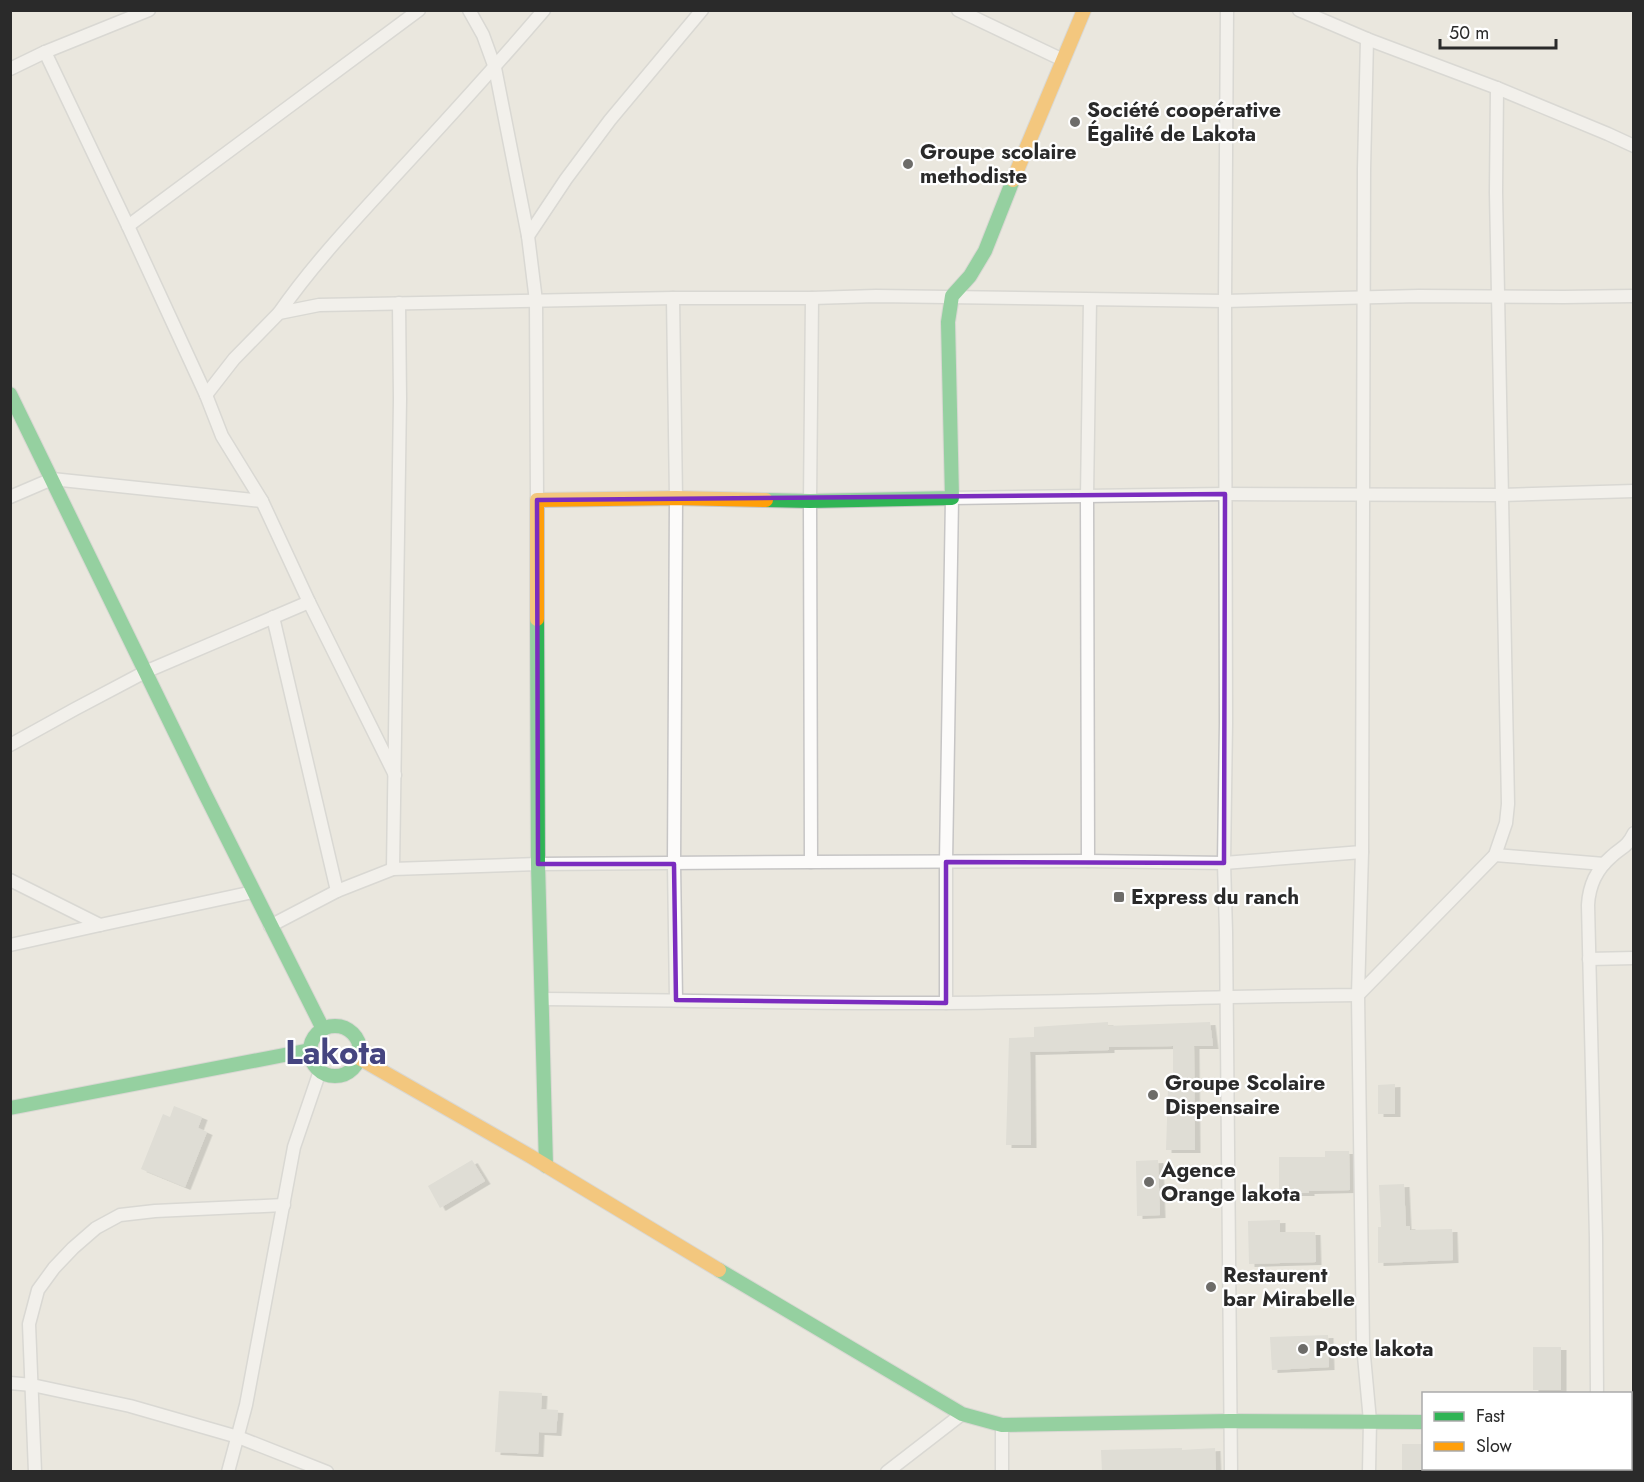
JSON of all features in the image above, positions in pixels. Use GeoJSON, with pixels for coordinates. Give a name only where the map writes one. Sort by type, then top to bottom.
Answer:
{"type":"FeatureCollection","features":[{"type":"Feature","properties":{"kind":"main road"},"geometry":{"type":"LineString","coordinates":[[546,1166],[538,864],[537,500],[676,498],[810,501],[952,498],[948,322],[952,296],[986,251],[1012,182],[1084,10]]}},
{"type":"Feature","properties":{"kind":"main road"},"geometry":{"type":"LineString","coordinates":[[10,394],[253,892],[323,1029]]}},
{"type":"Feature","properties":{"kind":"main road"},"geometry":{"type":"LineString","coordinates":[[330,1026],[344,1028],[350,1032],[358,1044],[359,1058],[351,1070],[345,1074],[332,1076],[320,1071],[312,1062],[310,1050],[312,1042],[316,1034],[323,1029],[330,1026]]}},
{"type":"Feature","properties":{"kind":"main road"},"geometry":{"type":"LineString","coordinates":[[10,1108],[310,1050]]}},
{"type":"Feature","properties":{"kind":"main road"},"geometry":{"type":"LineString","coordinates":[[359,1058],[511,1144],[962,1414],[1002,1425],[1230,1421],[1422,1422]]}},
{"type":"Feature","properties":{"kind":"street"},"geometry":{"type":"LineString","coordinates":[[10,69],[45,52],[149,10]]}},
{"type":"Feature","properties":{"kind":"street"},"geometry":{"type":"LineString","coordinates":[[128,226],[419,10]]}},
{"type":"Feature","properties":{"kind":"street"},"geometry":{"type":"LineString","coordinates":[[469,10],[483,36],[495,68],[528,236],[537,301],[537,500]]}},
{"type":"Feature","properties":{"kind":"street"},"geometry":{"type":"LineString","coordinates":[[206,395],[234,359],[279,313],[339,239],[495,68],[544,10]]}},
{"type":"Feature","properties":{"kind":"street"},"geometry":{"type":"LineString","coordinates":[[528,236],[566,179],[610,120],[702,10]]}},
{"type":"Feature","properties":{"kind":"street"},"geometry":{"type":"LineString","coordinates":[[958,10],[1063,60]]}},
{"type":"Feature","properties":{"kind":"street"},"geometry":{"type":"LineString","coordinates":[[1227,10],[1224,863],[1231,1472]]}},
{"type":"Feature","properties":{"kind":"street"},"geometry":{"type":"LineString","coordinates":[[1299,10],[1367,39],[1497,88],[1634,146]]}},
{"type":"Feature","properties":{"kind":"street"},"geometry":{"type":"LineString","coordinates":[[1367,39],[1364,169],[1362,852],[1358,995],[1363,1345],[1370,1421],[1370,1472]]}},
{"type":"Feature","properties":{"kind":"street"},"geometry":{"type":"LineString","coordinates":[[45,52],[206,395],[222,436],[262,501],[309,602],[395,775]]}},
{"type":"Feature","properties":{"kind":"street"},"geometry":{"type":"LineString","coordinates":[[542,999],[946,1003],[1358,995],[1495,855],[1506,823],[1508,804],[1496,192],[1497,88]]}},
{"type":"Feature","properties":{"kind":"street"},"geometry":{"type":"LineString","coordinates":[[279,313],[319,305],[673,298],[952,296],[1225,301],[1364,297],[1634,296]]}},
{"type":"Feature","properties":{"kind":"street"},"geometry":{"type":"LineString","coordinates":[[673,298],[676,498],[674,864],[676,1000]]}},
{"type":"Feature","properties":{"kind":"street"},"geometry":{"type":"LineString","coordinates":[[811,862],[812,298]]}},
{"type":"Feature","properties":{"kind":"street"},"geometry":{"type":"LineString","coordinates":[[1088,861],[1087,496],[1090,300]]}},
{"type":"Feature","properties":{"kind":"street"},"geometry":{"type":"LineString","coordinates":[[393,869],[399,303]]}},
{"type":"Feature","properties":{"kind":"street"},"geometry":{"type":"LineString","coordinates":[[10,496],[52,479],[262,501]]}},
{"type":"Feature","properties":{"kind":"street"},"geometry":{"type":"LineString","coordinates":[[946,1003],[952,498],[1225,494],[1501,495],[1634,491]]}},
{"type":"Feature","properties":{"kind":"street"},"geometry":{"type":"LineString","coordinates":[[11,743],[145,672],[309,602]]}},
{"type":"Feature","properties":{"kind":"street"},"geometry":{"type":"LineString","coordinates":[[273,617],[337,891]]}},
{"type":"Feature","properties":{"kind":"street"},"geometry":{"type":"LineString","coordinates":[[1597,1392],[1588,893],[1604,864],[1612,855],[1623,849],[1634,832]]}},
{"type":"Feature","properties":{"kind":"street"},"geometry":{"type":"LineString","coordinates":[[270,926],[337,891],[393,869],[538,864],[811,862],[1224,863],[1362,852]]}},
{"type":"Feature","properties":{"kind":"street"},"geometry":{"type":"LineString","coordinates":[[1495,855],[1604,864]]}},
{"type":"Feature","properties":{"kind":"street"},"geometry":{"type":"LineString","coordinates":[[10,880],[100,925]]}},
{"type":"Feature","properties":{"kind":"street"},"geometry":{"type":"LineString","coordinates":[[10,945],[253,892]]}},
{"type":"Feature","properties":{"kind":"street"},"geometry":{"type":"LineString","coordinates":[[1589,959],[1634,958]]}},
{"type":"Feature","properties":{"kind":"street"},"geometry":{"type":"LineString","coordinates":[[228,1472],[246,1405],[294,1147],[320,1071]]}},
{"type":"Feature","properties":{"kind":"street"},"geometry":{"type":"LineString","coordinates":[[35,1472],[29,1324],[38,1290],[54,1268],[96,1228],[120,1215],[155,1211],[284,1205]]}},
{"type":"Feature","properties":{"kind":"street"},"geometry":{"type":"LineString","coordinates":[[10,1383],[32,1385],[130,1406],[238,1437],[327,1472]]}},
{"type":"Feature","properties":{"kind":"street"},"geometry":{"type":"LineString","coordinates":[[887,1472],[962,1414]]}},
{"type":"Feature","properties":{"kind":"street"},"geometry":{"type":"LineString","coordinates":[[1002,1425],[1002,1472]]}},
{"type":"Feature","properties":{"kind":"highlighted area"},"geometry":{"type":"Polygon","coordinates":[[[1225,494],[1224,863],[946,862],[946,1003],[676,1000],[674,864],[538,864],[537,500],[1225,494]]]}},
{"type":"Feature","properties":{"kind":"building"},"geometry":{"type":"Polygon","coordinates":[[[1108,1022],[1108,1026],[1210,1022],[1213,1046],[1194,1046],[1195,1150],[1166,1150],[1168,1089],[1173,1089],[1173,1046],[1030,1052],[1031,1145],[1006,1145],[1009,1038],[1034,1037],[1034,1027],[1108,1022]]]}},
{"type":"Feature","properties":{"kind":"building"},"geometry":{"type":"Polygon","coordinates":[[[1395,1084],[1395,1114],[1378,1114],[1378,1085],[1395,1084]]]}},
{"type":"Feature","properties":{"kind":"building"},"geometry":{"type":"Polygon","coordinates":[[[174,1106],[202,1117],[198,1128],[207,1132],[185,1187],[141,1169],[163,1114],[170,1117],[174,1106]]]}},
{"type":"Feature","properties":{"kind":"building"},"geometry":{"type":"Polygon","coordinates":[[[1325,1151],[1349,1151],[1350,1190],[1279,1193],[1279,1157],[1325,1157],[1325,1151]]]}},
{"type":"Feature","properties":{"kind":"building"},"geometry":{"type":"Polygon","coordinates":[[[472,1160],[485,1181],[440,1208],[428,1186],[472,1160]]]}},
{"type":"Feature","properties":{"kind":"building"},"geometry":{"type":"Polygon","coordinates":[[[1158,1160],[1160,1215],[1137,1216],[1136,1161],[1158,1160]]]}},
{"type":"Feature","properties":{"kind":"building"},"geometry":{"type":"Polygon","coordinates":[[[1404,1184],[1406,1226],[1410,1226],[1410,1230],[1452,1229],[1453,1260],[1378,1263],[1378,1227],[1381,1227],[1379,1185],[1404,1184]]]}},
{"type":"Feature","properties":{"kind":"building"},"geometry":{"type":"Polygon","coordinates":[[[1280,1220],[1280,1232],[1315,1232],[1316,1262],[1249,1264],[1248,1221],[1280,1220]]]}},
{"type":"Feature","properties":{"kind":"building"},"geometry":{"type":"Polygon","coordinates":[[[1328,1335],[1329,1367],[1272,1370],[1270,1337],[1328,1335]]]}},
{"type":"Feature","properties":{"kind":"building"},"geometry":{"type":"Polygon","coordinates":[[[1533,1347],[1561,1347],[1561,1390],[1533,1390],[1533,1347]]]}},
{"type":"Feature","properties":{"kind":"building"},"geometry":{"type":"Polygon","coordinates":[[[499,1391],[542,1393],[541,1409],[558,1410],[556,1433],[539,1432],[538,1454],[495,1452],[499,1391]]]}},
{"type":"Feature","properties":{"kind":"building"},"geometry":{"type":"Polygon","coordinates":[[[1402,1444],[1422,1444],[1422,1470],[1424,1472],[1402,1472],[1402,1444]]]}},
{"type":"Feature","properties":{"kind":"building"},"geometry":{"type":"Polygon","coordinates":[[[1182,1448],[1182,1450],[1215,1448],[1216,1472],[1102,1472],[1101,1450],[1182,1448]]]}},
{"type":"Feature","properties":{"kind":"traffic: fast"},"geometry":{"type":"LineString","coordinates":[[766,500],[952,498],[948,322],[952,296],[970,276],[985,251],[1013,180]]}},
{"type":"Feature","properties":{"kind":"traffic: fast"},"geometry":{"type":"LineString","coordinates":[[10,394],[204,792],[323,1029]]}},
{"type":"Feature","properties":{"kind":"traffic: fast"},"geometry":{"type":"LineString","coordinates":[[537,619],[538,864],[546,1166]]}},
{"type":"Feature","properties":{"kind":"traffic: fast"},"geometry":{"type":"LineString","coordinates":[[335,1026],[353,1033],[360,1051],[353,1069],[335,1076],[317,1069],[310,1051],[317,1033],[335,1026]]}},
{"type":"Feature","properties":{"kind":"traffic: fast"},"geometry":{"type":"LineString","coordinates":[[10,1108],[310,1050]]}},
{"type":"Feature","properties":{"kind":"traffic: fast"},"geometry":{"type":"LineString","coordinates":[[719,1270],[962,1414],[1002,1425],[1230,1421],[1422,1422]]}},
{"type":"Feature","properties":{"kind":"traffic: slow"},"geometry":{"type":"LineString","coordinates":[[1013,180],[1084,10]]}},
{"type":"Feature","properties":{"kind":"traffic: slow"},"geometry":{"type":"LineString","coordinates":[[537,619],[537,500],[676,498],[766,500]]}},
{"type":"Feature","properties":{"kind":"traffic: slow"},"geometry":{"type":"LineString","coordinates":[[359,1058],[530,1156],[719,1270]]}},
{"type":"Feature","properties":{"kind":"place","name":"Société coopérative Égalité de Lakota"},"geometry":{"type":"Point","coordinates":[1075,122]}},
{"type":"Feature","properties":{"kind":"place","name":"Groupe scolaire methodiste"},"geometry":{"type":"Point","coordinates":[908,164]}},
{"type":"Feature","properties":{"kind":"place","name":"Express du ranch"},"geometry":{"type":"Point","coordinates":[1119,897]}},
{"type":"Feature","properties":{"kind":"place","name":"Groupe Scolaire Dispensaire"},"geometry":{"type":"Point","coordinates":[1153,1095]}},
{"type":"Feature","properties":{"kind":"place","name":"Agence Orange lakota"},"geometry":{"type":"Point","coordinates":[1149,1182]}},
{"type":"Feature","properties":{"kind":"place","name":"Restaurent bar Mirabelle"},"geometry":{"type":"Point","coordinates":[1211,1287]}},
{"type":"Feature","properties":{"kind":"place","name":"Poste lakota"},"geometry":{"type":"Point","coordinates":[1303,1349]}},
{"type":"Feature","properties":{"kind":"district","name":"Lakota"},"geometry":{"type":"Point","coordinates":[336,1052]}}]}
